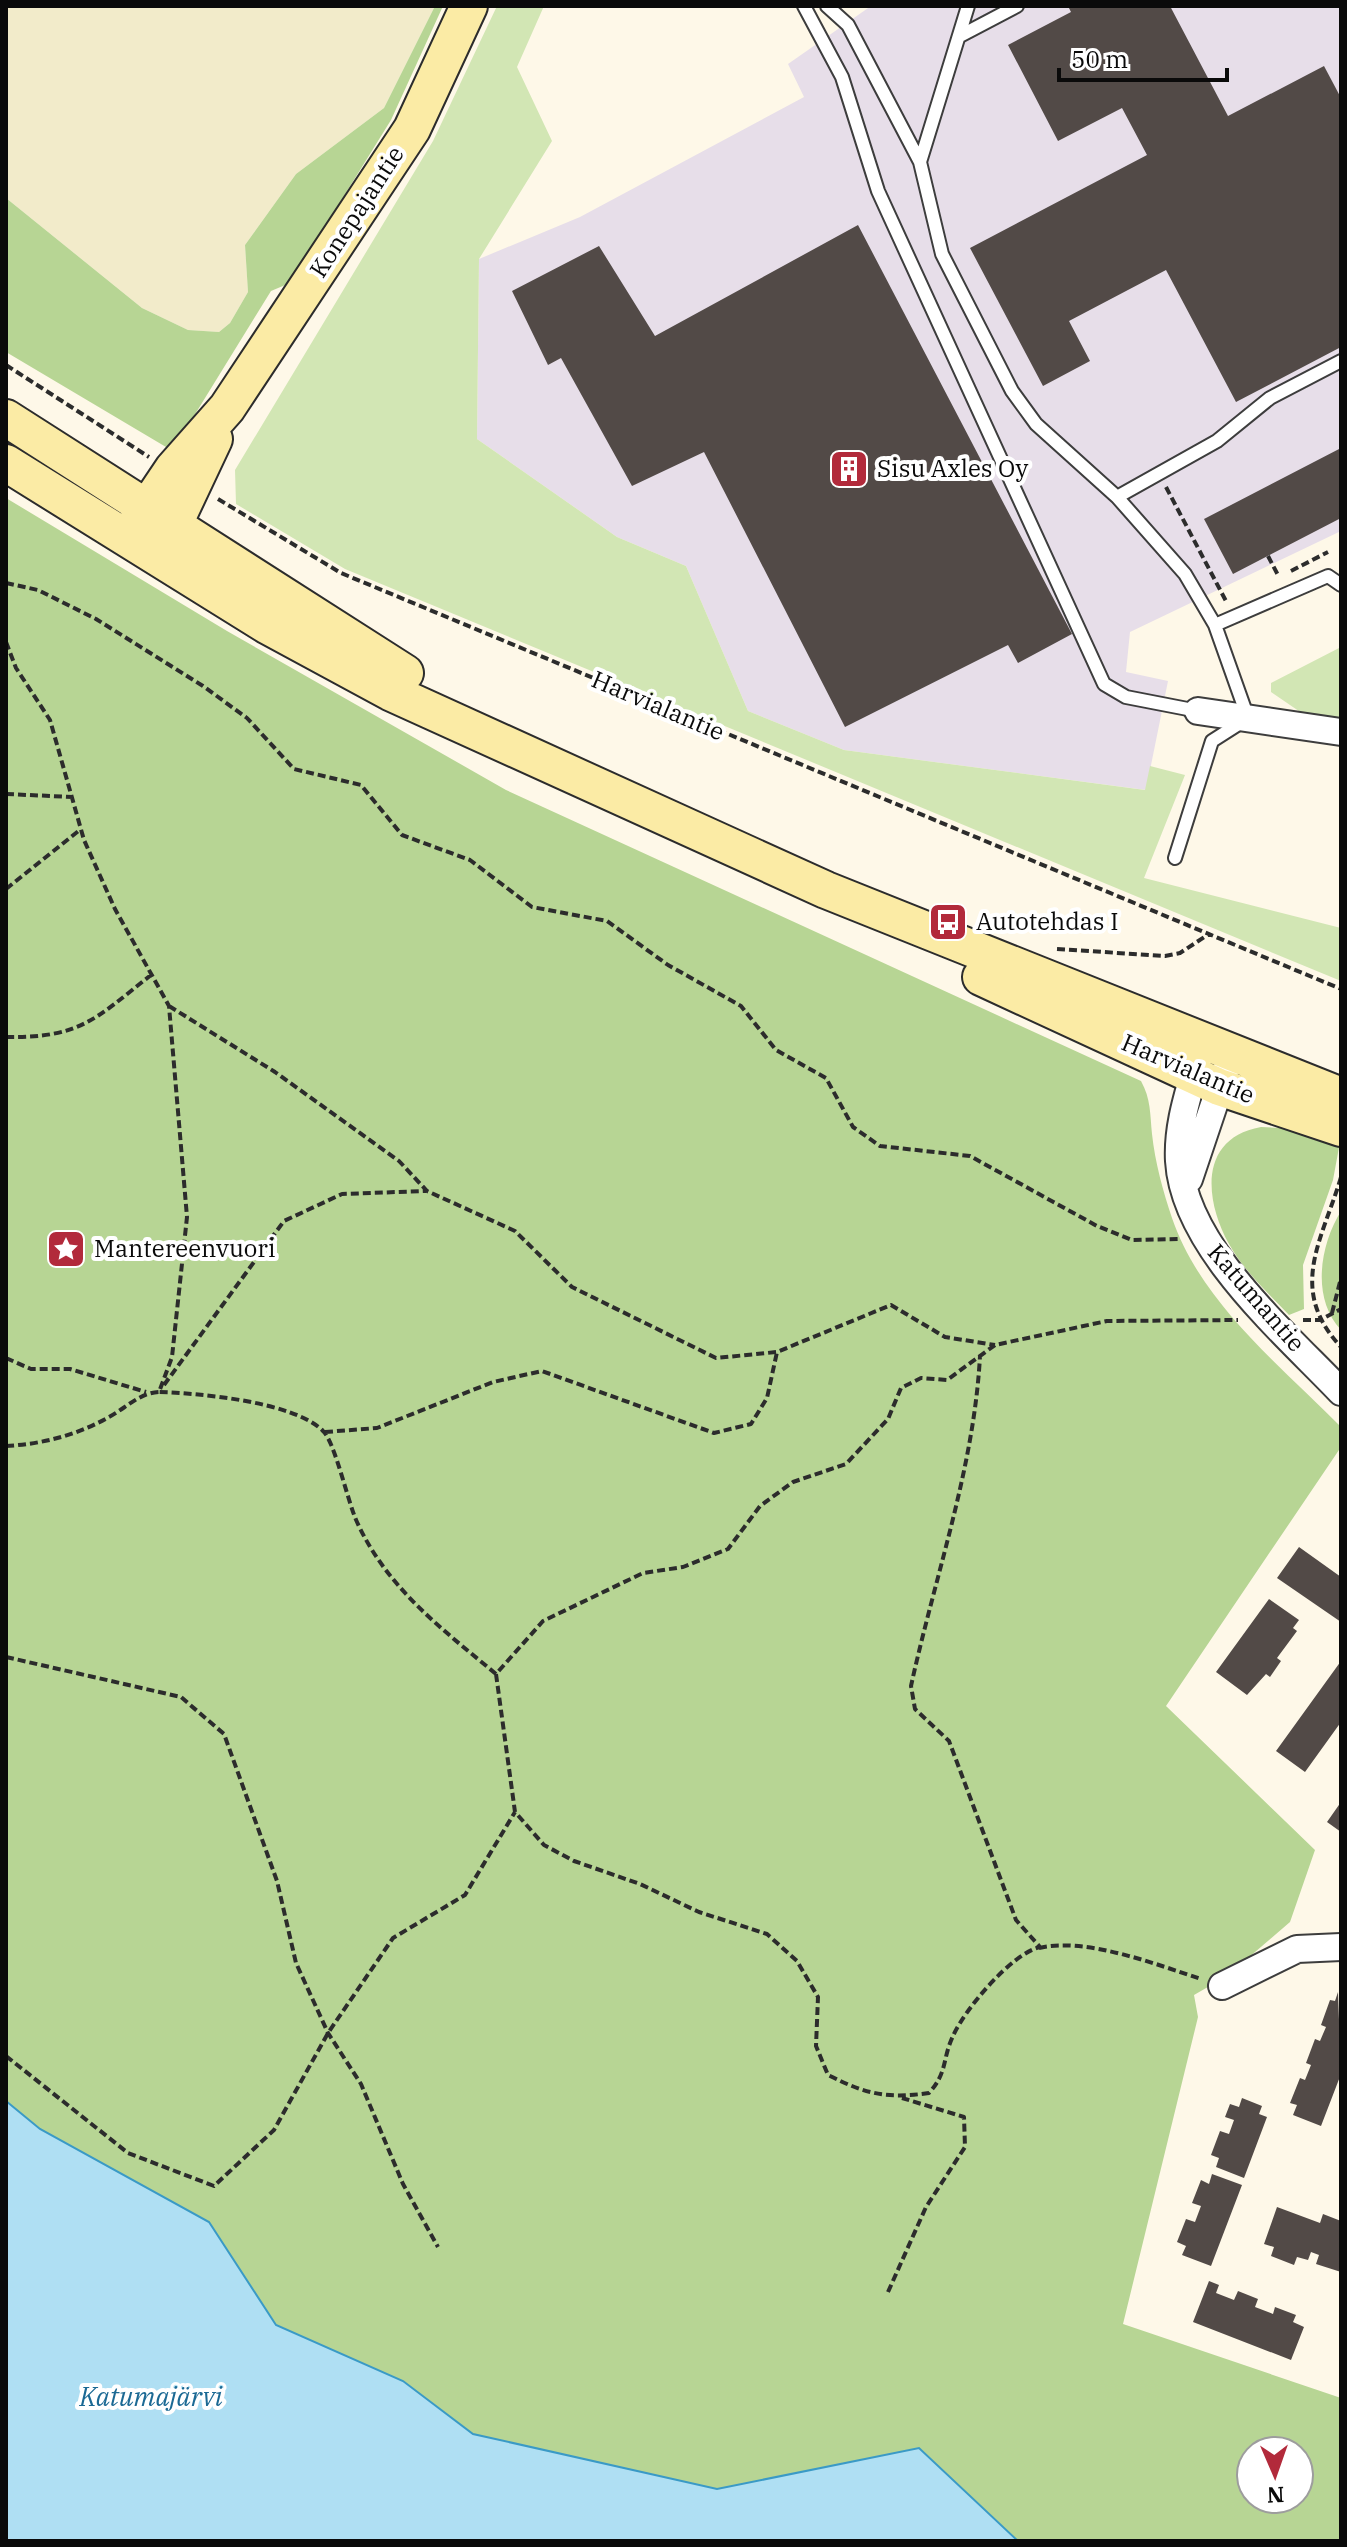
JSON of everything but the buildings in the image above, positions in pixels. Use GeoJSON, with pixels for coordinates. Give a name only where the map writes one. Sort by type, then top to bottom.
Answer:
{"type":"FeatureCollection","features":[{"type":"Feature","properties":{"kind":"main road","name":"Konepajantie"},"geometry":{"type":"LineString","coordinates":[[140,546],[227,408],[412,129],[469,6]]}},
{"type":"Feature","properties":{"kind":"main road","name":"Harvialantie"},"geometry":{"type":"LineString","coordinates":[[6,418],[160,515],[257,582],[567,772]]}},
{"type":"Feature","properties":{"kind":"main road","name":"Harvialantie"},"geometry":{"type":"LineString","coordinates":[[6,463],[268,626],[390,692],[826,890],[1341,1096]]}},
{"type":"Feature","properties":{"kind":"main road","name":"Harvialantie"},"geometry":{"type":"LineString","coordinates":[[826,890],[945,960],[1207,1080],[1341,1128]]}},
{"type":"Feature","properties":{"kind":"street"},"geometry":{"type":"LineString","coordinates":[[1198,711],[1341,732]]}},
{"type":"Feature","properties":{"kind":"street","name":"Katumantie"},"geometry":{"type":"LineString","coordinates":[[1217,1046],[1207,1080],[1180,1127],[1179,1163],[1198,1229],[1226,1269],[1341,1392]]}},
{"type":"Feature","properties":{"kind":"street"},"geometry":{"type":"LineString","coordinates":[[1222,1986],[1297,1949],[1341,1947]]}},
{"type":"Feature","properties":{"kind":"lane"},"geometry":{"type":"LineString","coordinates":[[804,6],[842,77],[878,191],[1104,684],[1126,697],[1198,711]]}},
{"type":"Feature","properties":{"kind":"lane"},"geometry":{"type":"LineString","coordinates":[[827,6],[848,25],[920,162],[942,254],[1012,391],[1036,424],[1117,497],[1185,574],[1215,625],[1248,718],[1212,741],[1175,858]]}},
{"type":"Feature","properties":{"kind":"lane"},"geometry":{"type":"LineString","coordinates":[[920,162],[968,6]]}},
{"type":"Feature","properties":{"kind":"lane"},"geometry":{"type":"LineString","coordinates":[[960,36],[1017,6]]}},
{"type":"Feature","properties":{"kind":"lane"},"geometry":{"type":"LineString","coordinates":[[1117,497],[1158,471],[1217,441],[1270,398],[1341,361]]}},
{"type":"Feature","properties":{"kind":"lane"},"geometry":{"type":"LineString","coordinates":[[1215,625],[1328,576],[1341,585]]}},
{"type":"Feature","properties":{"kind":"path","name":"Harvialantie"},"geometry":{"type":"LineString","coordinates":[[6,365],[341,573],[1341,989]]}},
{"type":"Feature","properties":{"kind":"path"},"geometry":{"type":"LineString","coordinates":[[1158,471],[1227,604],[1240,597]]}},
{"type":"Feature","properties":{"kind":"path"},"geometry":{"type":"LineString","coordinates":[[1266,584],[1328,552]]}},
{"type":"Feature","properties":{"kind":"path"},"geometry":{"type":"LineString","coordinates":[[1268,556],[1279,577]]}},
{"type":"Feature","properties":{"kind":"path"},"geometry":{"type":"LineString","coordinates":[[6,583],[38,590],[84,613],[203,686],[247,718],[294,769],[361,785],[402,835],[470,860],[532,907],[607,921],[668,965],[741,1006],[776,1050],[826,1078],[853,1127],[880,1146],[970,1156],[1097,1226],[1132,1240],[1208,1243]]}},
{"type":"Feature","properties":{"kind":"path"},"geometry":{"type":"LineString","coordinates":[[6,642],[16,668],[50,720],[81,829],[115,909],[169,1006],[187,1217],[172,1357],[159,1392]]}},
{"type":"Feature","properties":{"kind":"path"},"geometry":{"type":"LineString","coordinates":[[6,794],[73,797]]}},
{"type":"Feature","properties":{"kind":"path"},"geometry":{"type":"LineString","coordinates":[[6,889],[81,829]]}},
{"type":"Feature","properties":{"kind":"path"},"geometry":{"type":"LineString","coordinates":[[1053,949],[1165,956],[1180,953],[1209,934]]}},
{"type":"Feature","properties":{"kind":"path"},"geometry":{"type":"LineString","coordinates":[[6,1037],[65,1034],[94,1019],[151,975]]}},
{"type":"Feature","properties":{"kind":"path"},"geometry":{"type":"LineString","coordinates":[[169,1006],[287,1081],[399,1161],[427,1191],[515,1231],[572,1287],[716,1358],[777,1352],[891,1305],[945,1337],[995,1345],[1107,1321],[1244,1319]]}},
{"type":"Feature","properties":{"kind":"path"},"geometry":{"type":"LineString","coordinates":[[1341,1177],[1311,1271],[1313,1305],[1320,1320],[1341,1347]]}},
{"type":"Feature","properties":{"kind":"path"},"geometry":{"type":"LineString","coordinates":[[159,1392],[284,1221],[342,1194],[427,1191]]}},
{"type":"Feature","properties":{"kind":"path"},"geometry":{"type":"LineString","coordinates":[[1332,1313],[1341,1278]]}},
{"type":"Feature","properties":{"kind":"path"},"geometry":{"type":"LineString","coordinates":[[1320,1320],[1341,1309]]}},
{"type":"Feature","properties":{"kind":"path"},"geometry":{"type":"LineString","coordinates":[[496,1674],[543,1621],[643,1573],[683,1567],[728,1549],[760,1506],[793,1482],[846,1464],[888,1419],[901,1388],[921,1378],[947,1380],[995,1345]]}},
{"type":"Feature","properties":{"kind":"path"},"geometry":{"type":"LineString","coordinates":[[6,1358],[31,1369],[70,1369],[146,1392],[207,1393],[298,1415],[325,1432],[377,1428],[493,1382],[542,1371],[714,1433],[751,1424],[767,1398],[777,1352]]}},
{"type":"Feature","properties":{"kind":"path"},"geometry":{"type":"LineString","coordinates":[[980,1356],[977,1409],[968,1460],[947,1533],[911,1686],[915,1709],[949,1741],[1016,1920],[1040,1947]]}},
{"type":"Feature","properties":{"kind":"path"},"geometry":{"type":"LineString","coordinates":[[6,1446],[69,1436],[110,1416],[146,1392]]}},
{"type":"Feature","properties":{"kind":"path"},"geometry":{"type":"LineString","coordinates":[[325,1432],[357,1523],[389,1577],[425,1616],[496,1674],[515,1812],[544,1845],[574,1861],[640,1884],[699,1912],[767,1934],[797,1961],[818,1997],[816,2046],[828,2075],[864,2093],[899,2098],[964,2117],[965,2147],[926,2207],[888,2292]]}},
{"type":"Feature","properties":{"kind":"path"},"geometry":{"type":"LineString","coordinates":[[6,1657],[181,1697],[224,1734],[273,1868],[296,1963],[328,2033],[361,2084],[403,2184],[438,2247]]}},
{"type":"Feature","properties":{"kind":"path"},"geometry":{"type":"LineString","coordinates":[[6,2056],[128,2153],[214,2186],[274,2130],[328,2033],[393,1938],[465,1895],[515,1812]]}},
{"type":"Feature","properties":{"kind":"path"},"geometry":{"type":"LineString","coordinates":[[899,2098],[929,2093],[943,2077],[953,2036],[996,1977],[1032,1949],[1055,1944],[1110,1952],[1222,1986]]}},
{"type":"Feature","properties":{"kind":"shaded area"},"geometry":{"type":"Polygon","coordinates":[[[6,6],[435,6],[384,108],[296,174],[245,245],[248,292],[230,323],[219,332],[188,330],[142,308],[6,198],[6,6]]]}},
{"type":"Feature","properties":{"kind":"shaded area"},"geometry":{"type":"Polygon","coordinates":[[[871,6],[1341,6],[1341,531],[1130,632],[1126,672],[1168,681],[1146,790],[844,750],[748,711],[686,566],[617,537],[477,439],[479,259],[580,217],[804,97],[788,64],[871,6]]]}},
{"type":"Feature","properties":{"kind":"green space"},"geometry":{"type":"Polygon","coordinates":[[[435,6],[443,6],[391,120],[290,283],[271,291],[181,437],[166,447],[6,352],[6,198],[142,308],[188,330],[219,332],[230,323],[248,292],[245,245],[296,174],[384,108],[435,6]]]}},
{"type":"Feature","properties":{"kind":"green space"},"geometry":{"type":"Polygon","coordinates":[[[497,6],[544,6],[517,67],[552,141],[479,259],[477,439],[617,537],[686,566],[748,711],[844,750],[1145,790],[1150,766],[1185,775],[1144,878],[1341,928],[1341,981],[345,569],[236,504],[235,470],[433,141],[497,6]]]}},
{"type":"Feature","properties":{"kind":"green space"},"geometry":{"type":"Polygon","coordinates":[[[6,498],[227,631],[506,790],[1141,1081],[1148,1100],[1157,1166],[1172,1218],[1185,1249],[1202,1278],[1244,1331],[1341,1427],[1341,1447],[1166,1706],[1315,1850],[1290,1922],[1227,1976],[1194,1995],[1198,2017],[1123,2324],[1341,2398],[1341,2541],[1018,2541],[919,2448],[717,2489],[473,2434],[403,2381],[276,2325],[209,2222],[40,2129],[6,2101],[6,498]]]}},
{"type":"Feature","properties":{"kind":"green space"},"geometry":{"type":"Polygon","coordinates":[[[1341,647],[1341,721],[1309,718],[1271,692],[1271,683],[1341,647]]]}},
{"type":"Feature","properties":{"kind":"green space"},"geometry":{"type":"Polygon","coordinates":[[[1261,1127],[1298,1129],[1340,1142],[1333,1180],[1303,1265],[1304,1309],[1289,1315],[1235,1254],[1221,1227],[1212,1190],[1212,1173],[1217,1157],[1226,1144],[1241,1133],[1261,1127]]]}},
{"type":"Feature","properties":{"kind":"green space"},"geometry":{"type":"Polygon","coordinates":[[[1341,1211],[1341,1330],[1325,1303],[1322,1271],[1328,1239],[1341,1211]]]}},
{"type":"Feature","properties":{"kind":"water","name":"Katumajärvi"},"geometry":{"type":"Polygon","coordinates":[[[6,2101],[40,2129],[209,2222],[276,2325],[403,2381],[473,2434],[717,2489],[919,2448],[1018,2541],[6,2541],[6,2101]]]}},
{"type":"Feature","properties":{"kind":"place","name":"Sisu Axles Oy"},"geometry":{"type":"Point","coordinates":[849,469]}},
{"type":"Feature","properties":{"kind":"place","name":"Autotehdas I"},"geometry":{"type":"Point","coordinates":[948,922]}},
{"type":"Feature","properties":{"kind":"place","name":"Mantereenvuori"},"geometry":{"type":"Point","coordinates":[66,1249]}}]}
